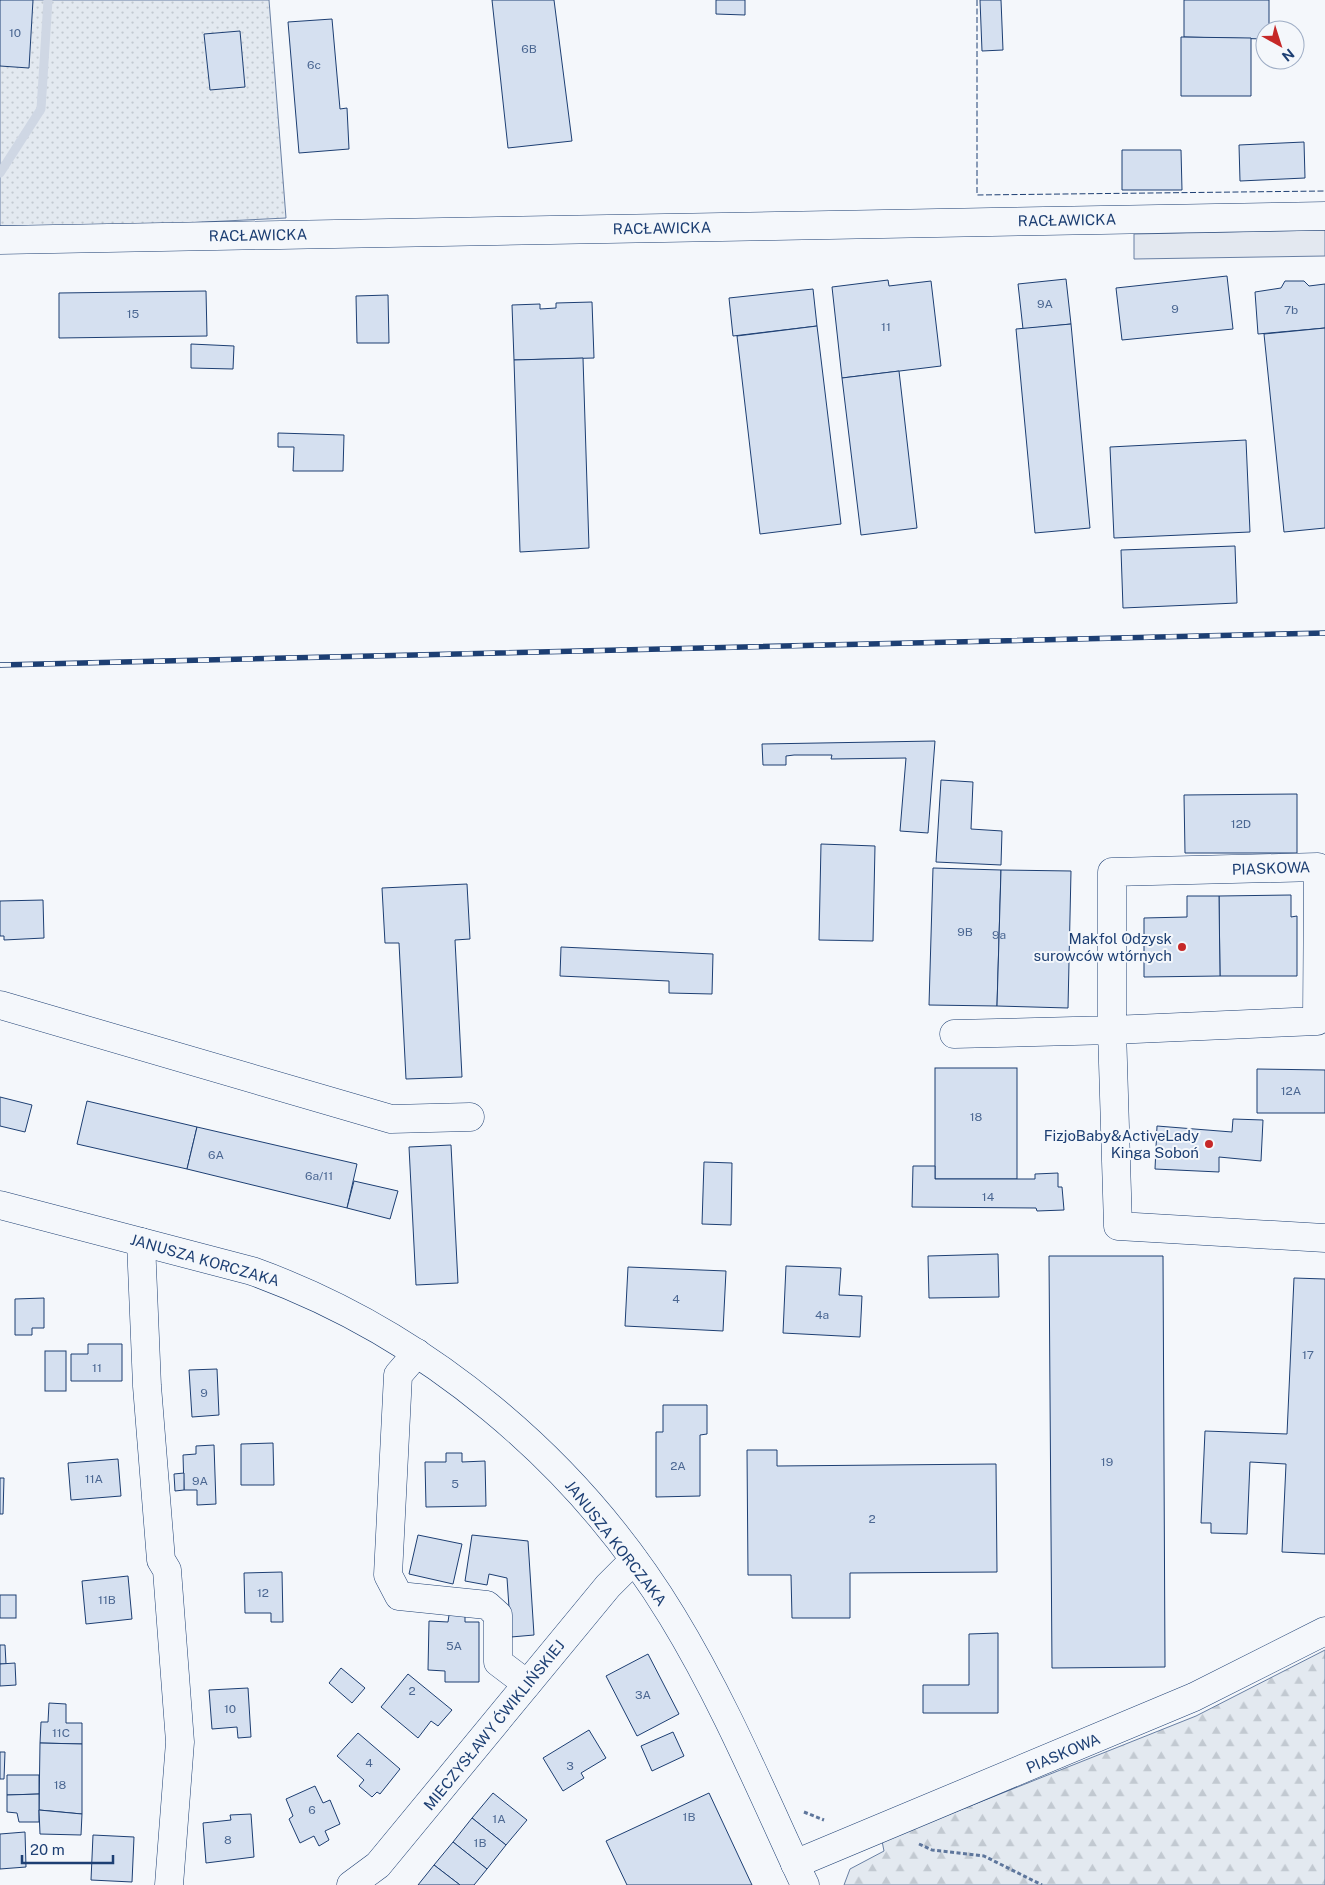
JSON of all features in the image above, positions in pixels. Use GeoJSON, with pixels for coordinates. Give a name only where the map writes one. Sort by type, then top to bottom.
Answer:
{"type":"FeatureCollection","features":[{"type":"Feature","properties":{"kind":"street","name":"RACŁAWICKA"},"geometry":{"type":"LineString","coordinates":[[0,240],[1325,216]]}},
{"type":"Feature","properties":{"kind":"street","name":"PIASKOWA"},"geometry":{"type":"LineString","coordinates":[[954,1034],[1112,1030],[1317,1021],[1318,866],[1112,872],[1112,1030],[1118,1226],[1325,1238]]}},
{"type":"Feature","properties":{"kind":"street"},"geometry":{"type":"LineString","coordinates":[[0,1005],[391,1119],[470,1117]]}},
{"type":"Feature","properties":{"kind":"street","name":"JANUSZA KORCZAKA"},"geometry":{"type":"LineString","coordinates":[[0,1205],[252,1271],[287,1283],[366,1323],[417,1353],[499,1415],[574,1485],[634,1560],[671,1614],[700,1664],[800,1874]]}},
{"type":"Feature","properties":{"kind":"street"},"geometry":{"type":"LineString","coordinates":[[141,1242],[148,1405],[161,1560],[167,1570],[180,1742],[169,1885]]}},
{"type":"Feature","properties":{"kind":"street"},"geometry":{"type":"LineString","coordinates":[[417,1353],[398,1375],[388,1576],[399,1596],[486,1605],[498,1615],[498,1662],[527,1684]]}},
{"type":"Feature","properties":{"kind":"street","name":"MIECZYSŁAWY ĆWIKLIŃSKIEJ"},"geometry":{"type":"LineString","coordinates":[[351,1885],[378,1865],[608,1586],[634,1560]]}},
{"type":"Feature","properties":{"kind":"street","name":"PIASKOWA"},"geometry":{"type":"LineString","coordinates":[[800,1874],[1194,1697],[1325,1631]]}},
{"type":"Feature","properties":{"kind":"path"},"geometry":{"type":"LineString","coordinates":[[912,1839],[917,1844],[932,1850],[984,1856],[1042,1885]]}},
{"type":"Feature","properties":{"kind":"green space"},"geometry":{"type":"Polygon","coordinates":[[[0,0],[269,0],[286,218],[144,225],[0,226],[0,0]]]}},
{"type":"Feature","properties":{"kind":"green space"},"geometry":{"type":"Polygon","coordinates":[[[1325,1650],[1325,1885],[844,1885],[850,1869],[884,1851],[882,1841],[1196,1716],[1325,1650]]]}},
{"type":"Feature","properties":{"kind":"shaded area"},"geometry":{"type":"Polygon","coordinates":[[[1325,230],[1325,256],[1134,259],[1134,234],[1325,230]]]}},
{"type":"Feature","properties":{"kind":"building"},"geometry":{"type":"Polygon","coordinates":[[[0,0],[33,0],[29,68],[0,66],[0,0]]]}},
{"type":"Feature","properties":{"kind":"building"},"geometry":{"type":"Polygon","coordinates":[[[492,0],[554,0],[572,141],[508,148],[492,0]]]}},
{"type":"Feature","properties":{"kind":"building"},"geometry":{"type":"Polygon","coordinates":[[[716,0],[745,0],[745,15],[716,14],[716,0]]]}},
{"type":"Feature","properties":{"kind":"building"},"geometry":{"type":"Polygon","coordinates":[[[980,0],[1001,0],[1003,50],[982,51],[980,0]]]}},
{"type":"Feature","properties":{"kind":"building"},"geometry":{"type":"Polygon","coordinates":[[[1184,0],[1269,0],[1269,20],[1255,20],[1255,39],[1184,37],[1184,0]]]}},
{"type":"Feature","properties":{"kind":"building"},"geometry":{"type":"Polygon","coordinates":[[[332,19],[340,109],[347,108],[349,149],[299,153],[288,22],[332,19]]]}},
{"type":"Feature","properties":{"kind":"building"},"geometry":{"type":"Polygon","coordinates":[[[240,31],[245,87],[210,90],[204,34],[240,31]]]}},
{"type":"Feature","properties":{"kind":"building"},"geometry":{"type":"Polygon","coordinates":[[[1181,37],[1251,38],[1251,96],[1181,96],[1181,37]]]}},
{"type":"Feature","properties":{"kind":"building"},"geometry":{"type":"Polygon","coordinates":[[[1304,142],[1305,178],[1240,181],[1239,145],[1304,142]]]}},
{"type":"Feature","properties":{"kind":"building"},"geometry":{"type":"Polygon","coordinates":[[[1122,150],[1181,150],[1182,190],[1122,190],[1122,150]]]}},
{"type":"Feature","properties":{"kind":"building"},"geometry":{"type":"Polygon","coordinates":[[[1227,276],[1233,329],[1122,340],[1116,288],[1227,276]]]}},
{"type":"Feature","properties":{"kind":"building"},"geometry":{"type":"Polygon","coordinates":[[[1066,279],[1071,324],[1023,329],[1018,284],[1066,279]]]}},
{"type":"Feature","properties":{"kind":"building"},"geometry":{"type":"Polygon","coordinates":[[[888,280],[889,286],[931,281],[941,366],[842,378],[832,287],[888,280]]]}},
{"type":"Feature","properties":{"kind":"building"},"geometry":{"type":"Polygon","coordinates":[[[1285,281],[1304,281],[1309,286],[1325,284],[1325,328],[1258,334],[1255,292],[1281,288],[1285,281]]]}},
{"type":"Feature","properties":{"kind":"building"},"geometry":{"type":"Polygon","coordinates":[[[813,289],[817,326],[733,336],[729,298],[813,289]]]}},
{"type":"Feature","properties":{"kind":"building"},"geometry":{"type":"Polygon","coordinates":[[[206,291],[207,336],[59,338],[59,293],[206,291]]]}},
{"type":"Feature","properties":{"kind":"building"},"geometry":{"type":"Polygon","coordinates":[[[388,295],[389,343],[357,343],[356,296],[388,295]]]}},
{"type":"Feature","properties":{"kind":"building"},"geometry":{"type":"Polygon","coordinates":[[[592,302],[594,358],[514,360],[512,305],[540,304],[540,309],[556,308],[556,303],[592,302]]]}},
{"type":"Feature","properties":{"kind":"building"},"geometry":{"type":"Polygon","coordinates":[[[1071,324],[1090,528],[1035,533],[1016,329],[1071,324]]]}},
{"type":"Feature","properties":{"kind":"building"},"geometry":{"type":"Polygon","coordinates":[[[817,326],[841,524],[760,534],[737,336],[817,326]]]}},
{"type":"Feature","properties":{"kind":"building"},"geometry":{"type":"Polygon","coordinates":[[[1325,328],[1325,528],[1284,532],[1264,334],[1325,328]]]}},
{"type":"Feature","properties":{"kind":"building"},"geometry":{"type":"Polygon","coordinates":[[[191,344],[234,346],[233,369],[191,368],[191,344]]]}},
{"type":"Feature","properties":{"kind":"building"},"geometry":{"type":"Polygon","coordinates":[[[583,358],[589,548],[520,552],[514,360],[583,358]]]}},
{"type":"Feature","properties":{"kind":"building"},"geometry":{"type":"Polygon","coordinates":[[[899,371],[917,528],[861,535],[842,378],[899,371]]]}},
{"type":"Feature","properties":{"kind":"building"},"geometry":{"type":"Polygon","coordinates":[[[278,433],[344,435],[343,471],[293,471],[294,447],[278,447],[278,433]]]}},
{"type":"Feature","properties":{"kind":"building"},"geometry":{"type":"Polygon","coordinates":[[[1246,440],[1250,532],[1114,538],[1110,447],[1246,440]]]}},
{"type":"Feature","properties":{"kind":"building"},"geometry":{"type":"Polygon","coordinates":[[[1235,546],[1237,603],[1123,608],[1121,550],[1235,546]]]}},
{"type":"Feature","properties":{"kind":"building"},"geometry":{"type":"Polygon","coordinates":[[[935,741],[928,833],[900,831],[906,758],[831,759],[832,755],[794,755],[786,756],[786,765],[763,765],[762,744],[935,741]]]}},
{"type":"Feature","properties":{"kind":"building"},"geometry":{"type":"Polygon","coordinates":[[[941,780],[973,782],[971,829],[1002,831],[1001,865],[936,862],[941,780]]]}},
{"type":"Feature","properties":{"kind":"building"},"geometry":{"type":"Polygon","coordinates":[[[1297,794],[1297,853],[1185,853],[1184,795],[1297,794]]]}},
{"type":"Feature","properties":{"kind":"building"},"geometry":{"type":"Polygon","coordinates":[[[821,844],[875,846],[873,941],[819,940],[821,844]]]}},
{"type":"Feature","properties":{"kind":"building"},"geometry":{"type":"Polygon","coordinates":[[[933,868],[1001,870],[997,1006],[929,1005],[933,868]]]}},
{"type":"Feature","properties":{"kind":"building"},"geometry":{"type":"Polygon","coordinates":[[[1001,870],[1071,871],[1068,1008],[997,1006],[1001,870]]]}},
{"type":"Feature","properties":{"kind":"building"},"geometry":{"type":"Polygon","coordinates":[[[467,884],[470,939],[455,940],[462,1077],[406,1079],[399,943],[385,943],[382,888],[467,884]]]}},
{"type":"Feature","properties":{"kind":"building"},"geometry":{"type":"Polygon","coordinates":[[[1291,895],[1291,917],[1297,916],[1297,976],[1220,976],[1219,896],[1291,895]]]}},
{"type":"Feature","properties":{"kind":"building","name":"Makfol Odzysk surowców wtórnych"},"geometry":{"type":"Polygon","coordinates":[[[1187,896],[1219,896],[1220,976],[1144,977],[1144,918],[1187,917],[1187,896]]]}},
{"type":"Feature","properties":{"kind":"building"},"geometry":{"type":"Polygon","coordinates":[[[43,900],[44,938],[4,940],[4,936],[0,936],[0,901],[43,900]]]}},
{"type":"Feature","properties":{"kind":"building"},"geometry":{"type":"Polygon","coordinates":[[[561,947],[713,954],[712,994],[669,993],[669,981],[560,976],[561,947]]]}},
{"type":"Feature","properties":{"kind":"building"},"geometry":{"type":"Polygon","coordinates":[[[935,1068],[1017,1068],[1017,1179],[935,1179],[935,1068]]]}},
{"type":"Feature","properties":{"kind":"building"},"geometry":{"type":"Polygon","coordinates":[[[1257,1069],[1325,1070],[1325,1113],[1257,1113],[1257,1069]]]}},
{"type":"Feature","properties":{"kind":"building"},"geometry":{"type":"Polygon","coordinates":[[[0,1097],[32,1105],[25,1132],[0,1126],[0,1097]]]}},
{"type":"Feature","properties":{"kind":"building"},"geometry":{"type":"Polygon","coordinates":[[[87,1101],[197,1127],[187,1169],[77,1144],[87,1101]]]}},
{"type":"Feature","properties":{"kind":"building","name":"FizjoBaby&ActiveLady Kinga Soboń"},"geometry":{"type":"Polygon","coordinates":[[[1233,1119],[1263,1120],[1261,1161],[1219,1157],[1219,1172],[1155,1169],[1157,1126],[1232,1132],[1233,1119]]]}},
{"type":"Feature","properties":{"kind":"building"},"geometry":{"type":"Polygon","coordinates":[[[197,1127],[357,1164],[347,1208],[187,1169],[197,1127]]]}},
{"type":"Feature","properties":{"kind":"building"},"geometry":{"type":"Polygon","coordinates":[[[451,1145],[458,1283],[416,1285],[409,1147],[451,1145]]]}},
{"type":"Feature","properties":{"kind":"building"},"geometry":{"type":"Polygon","coordinates":[[[704,1162],[732,1163],[731,1225],[702,1224],[704,1162]]]}},
{"type":"Feature","properties":{"kind":"building"},"geometry":{"type":"Polygon","coordinates":[[[913,1166],[935,1166],[935,1179],[1035,1179],[1035,1174],[1058,1173],[1058,1187],[1062,1187],[1064,1210],[1037,1211],[1036,1208],[912,1207],[913,1166]]]}},
{"type":"Feature","properties":{"kind":"building"},"geometry":{"type":"Polygon","coordinates":[[[354,1181],[398,1191],[390,1219],[347,1208],[354,1181]]]}},
{"type":"Feature","properties":{"kind":"building"},"geometry":{"type":"Polygon","coordinates":[[[998,1254],[999,1297],[929,1298],[928,1256],[998,1254]]]}},
{"type":"Feature","properties":{"kind":"building"},"geometry":{"type":"Polygon","coordinates":[[[1049,1256],[1163,1256],[1165,1667],[1052,1668],[1049,1256]]]}},
{"type":"Feature","properties":{"kind":"building"},"geometry":{"type":"Polygon","coordinates":[[[786,1266],[841,1268],[839,1295],[862,1296],[860,1337],[783,1333],[786,1266]]]}},
{"type":"Feature","properties":{"kind":"building"},"geometry":{"type":"Polygon","coordinates":[[[628,1267],[726,1271],[723,1331],[625,1326],[628,1267]]]}},
{"type":"Feature","properties":{"kind":"building"},"geometry":{"type":"Polygon","coordinates":[[[1294,1278],[1325,1279],[1325,1554],[1282,1552],[1286,1464],[1250,1462],[1247,1534],[1211,1533],[1211,1523],[1201,1523],[1205,1431],[1287,1434],[1294,1278]]]}},
{"type":"Feature","properties":{"kind":"building"},"geometry":{"type":"Polygon","coordinates":[[[44,1298],[44,1328],[32,1328],[32,1335],[15,1335],[15,1299],[44,1298]]]}},
{"type":"Feature","properties":{"kind":"building"},"geometry":{"type":"Polygon","coordinates":[[[88,1344],[122,1344],[122,1381],[71,1381],[71,1354],[88,1354],[88,1344]]]}},
{"type":"Feature","properties":{"kind":"building"},"geometry":{"type":"Polygon","coordinates":[[[45,1351],[66,1351],[66,1391],[45,1391],[45,1351]]]}},
{"type":"Feature","properties":{"kind":"building"},"geometry":{"type":"Polygon","coordinates":[[[217,1369],[219,1415],[192,1417],[189,1370],[217,1369]]]}},
{"type":"Feature","properties":{"kind":"building"},"geometry":{"type":"Polygon","coordinates":[[[663,1405],[707,1405],[707,1434],[700,1435],[700,1496],[656,1497],[656,1432],[663,1432],[663,1405]]]}},
{"type":"Feature","properties":{"kind":"building"},"geometry":{"type":"Polygon","coordinates":[[[273,1443],[274,1485],[241,1485],[241,1444],[273,1443]]]}},
{"type":"Feature","properties":{"kind":"building"},"geometry":{"type":"Polygon","coordinates":[[[214,1445],[216,1504],[197,1505],[197,1490],[184,1490],[183,1455],[196,1454],[196,1446],[214,1445]]]}},
{"type":"Feature","properties":{"kind":"building"},"geometry":{"type":"Polygon","coordinates":[[[747,1450],[777,1450],[777,1466],[996,1464],[997,1572],[850,1573],[850,1618],[792,1618],[791,1575],[748,1575],[747,1450]]]}},
{"type":"Feature","properties":{"kind":"building"},"geometry":{"type":"Polygon","coordinates":[[[446,1453],[462,1453],[462,1462],[485,1461],[486,1506],[426,1507],[425,1462],[446,1462],[446,1453]]]}},
{"type":"Feature","properties":{"kind":"building"},"geometry":{"type":"Polygon","coordinates":[[[118,1459],[121,1496],[71,1500],[68,1463],[118,1459]]]}},
{"type":"Feature","properties":{"kind":"building"},"geometry":{"type":"Polygon","coordinates":[[[184,1473],[184,1490],[175,1491],[174,1474],[184,1473]]]}},
{"type":"Feature","properties":{"kind":"building"},"geometry":{"type":"Polygon","coordinates":[[[0,1478],[4,1478],[3,1514],[0,1514],[0,1478]]]}},
{"type":"Feature","properties":{"kind":"building"},"geometry":{"type":"Polygon","coordinates":[[[418,1535],[462,1544],[453,1584],[409,1574],[418,1535]]]}},
{"type":"Feature","properties":{"kind":"building"},"geometry":{"type":"Polygon","coordinates":[[[472,1535],[528,1541],[534,1635],[511,1637],[507,1578],[489,1574],[487,1585],[465,1581],[472,1535]]]}},
{"type":"Feature","properties":{"kind":"building"},"geometry":{"type":"Polygon","coordinates":[[[282,1572],[283,1622],[271,1622],[271,1613],[245,1613],[244,1573],[282,1572]]]}},
{"type":"Feature","properties":{"kind":"building"},"geometry":{"type":"Polygon","coordinates":[[[128,1576],[132,1619],[86,1624],[82,1581],[128,1576]]]}},
{"type":"Feature","properties":{"kind":"building"},"geometry":{"type":"Polygon","coordinates":[[[0,1595],[16,1595],[16,1618],[0,1618],[0,1595]]]}},
{"type":"Feature","properties":{"kind":"building"},"geometry":{"type":"Polygon","coordinates":[[[449,1615],[465,1615],[465,1622],[479,1622],[479,1682],[445,1682],[445,1671],[428,1670],[429,1621],[448,1622],[449,1615]]]}},
{"type":"Feature","properties":{"kind":"building"},"geometry":{"type":"Polygon","coordinates":[[[998,1633],[998,1713],[923,1713],[923,1685],[969,1685],[969,1634],[998,1633]]]}},
{"type":"Feature","properties":{"kind":"building"},"geometry":{"type":"Polygon","coordinates":[[[0,1645],[5,1645],[6,1664],[0,1664],[0,1645]]]}},
{"type":"Feature","properties":{"kind":"building"},"geometry":{"type":"Polygon","coordinates":[[[648,1654],[679,1714],[637,1736],[606,1676],[648,1654]]]}},
{"type":"Feature","properties":{"kind":"building"},"geometry":{"type":"Polygon","coordinates":[[[15,1663],[16,1685],[0,1686],[0,1664],[15,1663]]]}},
{"type":"Feature","properties":{"kind":"building"},"geometry":{"type":"Polygon","coordinates":[[[341,1668],[365,1688],[352,1703],[329,1683],[341,1668]]]}},
{"type":"Feature","properties":{"kind":"building"},"geometry":{"type":"Polygon","coordinates":[[[408,1674],[452,1710],[438,1726],[431,1721],[418,1738],[381,1707],[408,1674]]]}},
{"type":"Feature","properties":{"kind":"building"},"geometry":{"type":"Polygon","coordinates":[[[248,1688],[251,1737],[238,1738],[237,1727],[212,1729],[209,1690],[248,1688]]]}},
{"type":"Feature","properties":{"kind":"building"},"geometry":{"type":"Polygon","coordinates":[[[49,1703],[66,1704],[66,1723],[82,1723],[82,1744],[40,1743],[41,1722],[48,1722],[49,1703]]]}},
{"type":"Feature","properties":{"kind":"building"},"geometry":{"type":"Polygon","coordinates":[[[589,1730],[606,1758],[581,1773],[584,1778],[563,1791],[543,1758],[589,1730]]]}},
{"type":"Feature","properties":{"kind":"building"},"geometry":{"type":"Polygon","coordinates":[[[673,1732],[684,1756],[652,1771],[641,1746],[673,1732]]]}},
{"type":"Feature","properties":{"kind":"building"},"geometry":{"type":"Polygon","coordinates":[[[358,1733],[400,1769],[380,1794],[377,1792],[372,1797],[359,1786],[364,1780],[337,1756],[358,1733]]]}},
{"type":"Feature","properties":{"kind":"building"},"geometry":{"type":"Polygon","coordinates":[[[40,1743],[82,1744],[82,1814],[39,1810],[40,1743]]]}},
{"type":"Feature","properties":{"kind":"building"},"geometry":{"type":"Polygon","coordinates":[[[0,1752],[5,1752],[4,1779],[0,1779],[0,1752]]]}},
{"type":"Feature","properties":{"kind":"building"},"geometry":{"type":"Polygon","coordinates":[[[7,1775],[39,1775],[39,1794],[7,1795],[7,1775]]]}},
{"type":"Feature","properties":{"kind":"building"},"geometry":{"type":"Polygon","coordinates":[[[315,1786],[323,1803],[330,1800],[340,1824],[325,1831],[329,1840],[319,1846],[314,1836],[300,1843],[289,1819],[293,1816],[286,1799],[315,1786]]]}},
{"type":"Feature","properties":{"kind":"building"},"geometry":{"type":"Polygon","coordinates":[[[493,1793],[527,1820],[506,1845],[472,1818],[493,1793]]]}},
{"type":"Feature","properties":{"kind":"building"},"geometry":{"type":"Polygon","coordinates":[[[709,1793],[752,1885],[627,1885],[606,1841],[709,1793]]]}},
{"type":"Feature","properties":{"kind":"building"},"geometry":{"type":"Polygon","coordinates":[[[39,1794],[39,1822],[19,1822],[17,1813],[7,1812],[7,1795],[39,1794]]]}},
{"type":"Feature","properties":{"kind":"building"},"geometry":{"type":"Polygon","coordinates":[[[39,1810],[82,1814],[81,1835],[40,1834],[39,1810]]]}},
{"type":"Feature","properties":{"kind":"building"},"geometry":{"type":"Polygon","coordinates":[[[251,1814],[254,1857],[206,1863],[203,1823],[231,1820],[230,1815],[251,1814]]]}},
{"type":"Feature","properties":{"kind":"building"},"geometry":{"type":"Polygon","coordinates":[[[472,1818],[506,1845],[487,1869],[453,1842],[472,1818]]]}},
{"type":"Feature","properties":{"kind":"building"},"geometry":{"type":"Polygon","coordinates":[[[25,1832],[26,1867],[0,1869],[0,1834],[25,1832]]]}},
{"type":"Feature","properties":{"kind":"building"},"geometry":{"type":"Polygon","coordinates":[[[93,1835],[134,1837],[132,1882],[91,1880],[93,1835]]]}},
{"type":"Feature","properties":{"kind":"building"},"geometry":{"type":"Polygon","coordinates":[[[453,1842],[487,1869],[474,1885],[460,1885],[434,1865],[453,1842]]]}},
{"type":"Feature","properties":{"kind":"building"},"geometry":{"type":"Polygon","coordinates":[[[434,1865],[460,1885],[418,1885],[434,1865]]]}},
{"type":"Feature","properties":{"kind":"waterway"},"geometry":{"type":"LineString","coordinates":[[0,173],[41,109],[48,0]]}},
{"type":"Feature","properties":{"kind":"railway"},"geometry":{"type":"LineString","coordinates":[[0,665],[1325,633]]}},
{"type":"Feature","properties":{"kind":"fence"},"geometry":{"type":"LineString","coordinates":[[977,0],[977,195],[1325,191]]}},
{"type":"Feature","properties":{"kind":"place","name":"Makfol Odzysk surowców wtórnych"},"geometry":{"type":"Point","coordinates":[1182,947]}},
{"type":"Feature","properties":{"kind":"place","name":"FizjoBaby&ActiveLady Kinga Soboń"},"geometry":{"type":"Point","coordinates":[1209,1144]}}]}
